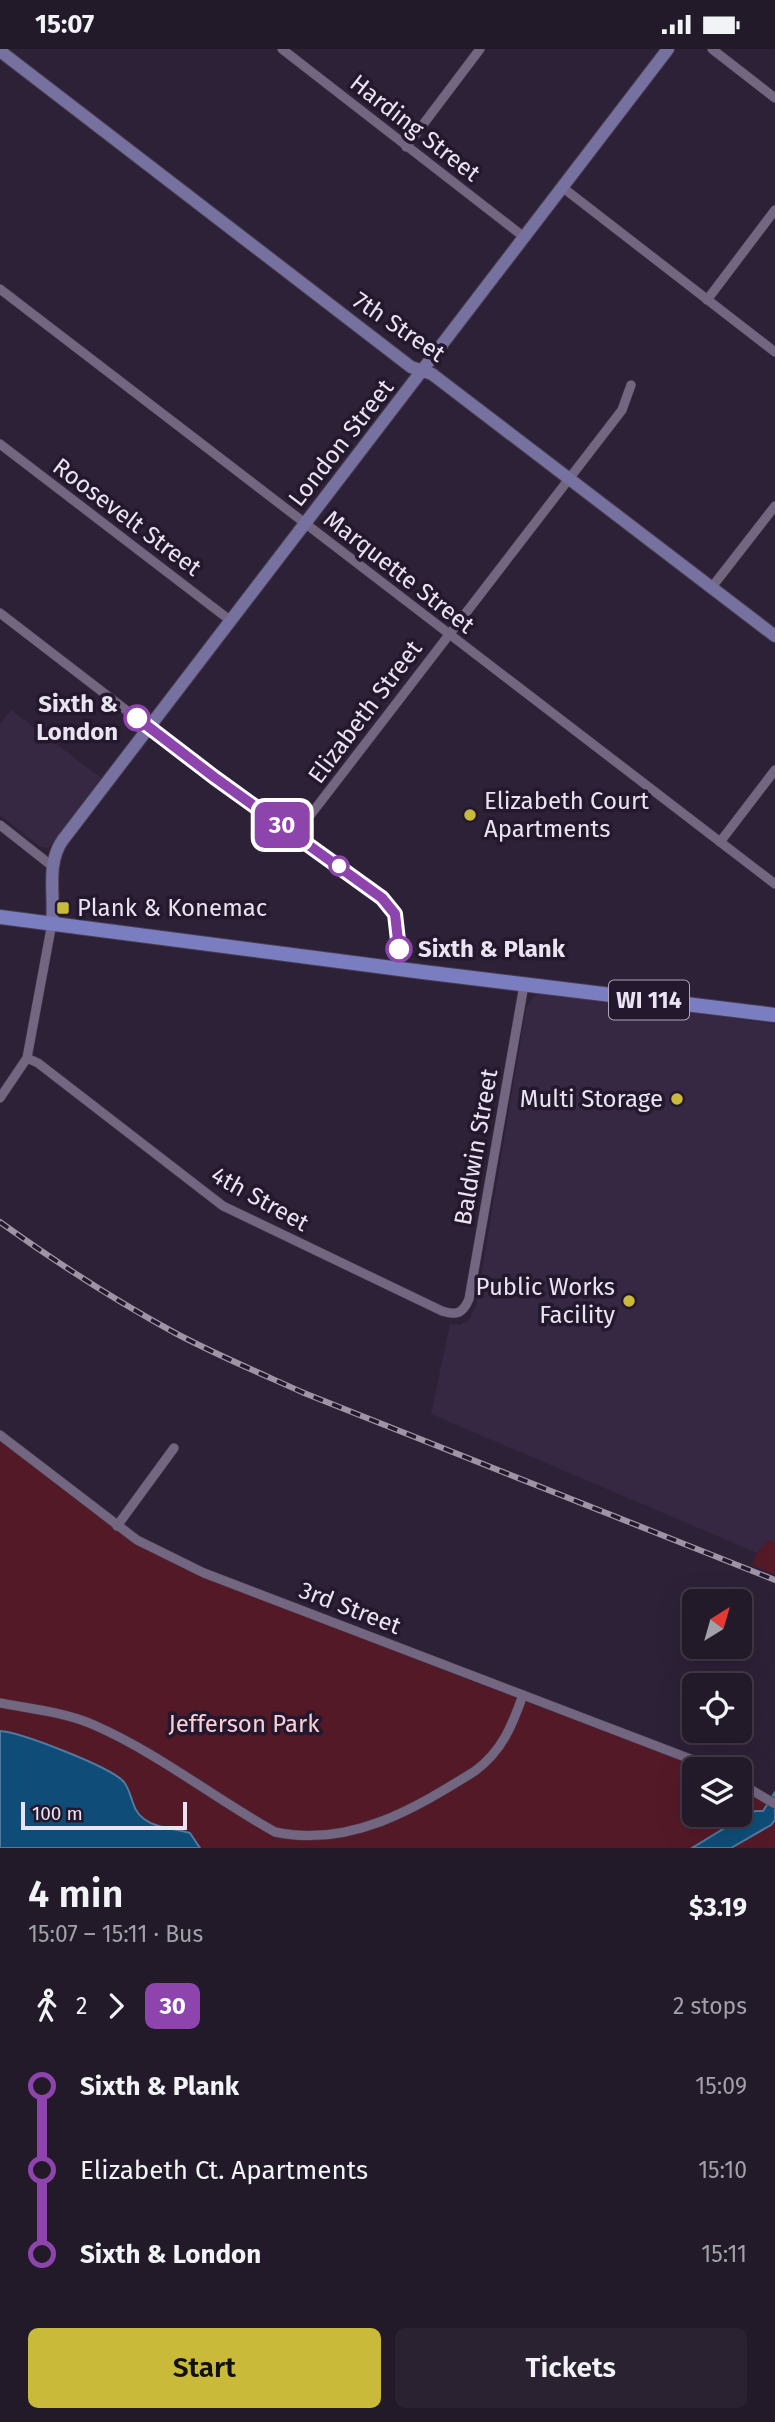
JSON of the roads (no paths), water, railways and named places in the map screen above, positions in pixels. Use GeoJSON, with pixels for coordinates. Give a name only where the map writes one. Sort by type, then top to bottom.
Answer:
{"type":"FeatureCollection","features":[{"type":"Feature","properties":{"kind":"main road","name":"WI 114"},"geometry":{"type":"LineString","coordinates":[[0,917],[775,1015]]}},
{"type":"Feature","properties":{"kind":"street","name":"Harding Street"},"geometry":{"type":"LineString","coordinates":[[282,49],[524,237]]}},
{"type":"Feature","properties":{"kind":"street"},"geometry":{"type":"LineString","coordinates":[[406,147],[480,49]]}},
{"type":"Feature","properties":{"kind":"street","name":"London Street"},"geometry":{"type":"LineString","coordinates":[[52,866],[55,851],[62,841],[668,49]]}},
{"type":"Feature","properties":{"kind":"street"},"geometry":{"type":"LineString","coordinates":[[712,49],[775,98]]}},
{"type":"Feature","properties":{"kind":"street","name":"7th Street"},"geometry":{"type":"LineString","coordinates":[[0,51],[310,291],[411,367],[432,374],[775,636]]}},
{"type":"Feature","properties":{"kind":"street"},"geometry":{"type":"LineString","coordinates":[[562,187],[775,352]]}},
{"type":"Feature","properties":{"kind":"street"},"geometry":{"type":"LineString","coordinates":[[707,300],[775,210]]}},
{"type":"Feature","properties":{"kind":"street","name":"Marquette Street"},"geometry":{"type":"LineString","coordinates":[[0,289],[775,884]]}},
{"type":"Feature","properties":{"kind":"street","name":"Elizabeth Street"},"geometry":{"type":"LineString","coordinates":[[295,835],[622,409],[631,385]]}},
{"type":"Feature","properties":{"kind":"street","name":"Roosevelt Street"},"geometry":{"type":"LineString","coordinates":[[0,444],[231,621]]}},
{"type":"Feature","properties":{"kind":"street"},"geometry":{"type":"LineString","coordinates":[[712,587],[775,506]]}},
{"type":"Feature","properties":{"kind":"street"},"geometry":{"type":"LineString","coordinates":[[0,613],[214,777],[389,905],[395,914],[399,934],[397,969]]}},
{"type":"Feature","properties":{"kind":"street"},"geometry":{"type":"LineString","coordinates":[[720,842],[775,770]]}},
{"type":"Feature","properties":{"kind":"street"},"geometry":{"type":"LineString","coordinates":[[0,825],[52,866],[52,923],[27,1058],[0,1098]]}},
{"type":"Feature","properties":{"kind":"street","name":"Baldwin Street"},"geometry":{"type":"LineString","coordinates":[[461,1313],[470,1299],[524,985]]}},
{"type":"Feature","properties":{"kind":"street","name":"4th Street"},"geometry":{"type":"LineString","coordinates":[[27,1058],[38,1063],[223,1206],[442,1311],[461,1313]]}},
{"type":"Feature","properties":{"kind":"street","name":"3rd Street"},"geometry":{"type":"LineString","coordinates":[[0,1435],[117,1525],[154,1550],[204,1573],[685,1757]]}},
{"type":"Feature","properties":{"kind":"street"},"geometry":{"type":"LineString","coordinates":[[117,1525],[174,1448]]}},
{"type":"Feature","properties":{"kind":"street"},"geometry":{"type":"LineString","coordinates":[[0,1703],[50,1712],[95,1725],[161,1761],[275,1832],[311,1843],[343,1841],[369,1834],[475,1771],[491,1759],[508,1735],[523,1695]]}},
{"type":"Feature","properties":{"kind":"street"},"geometry":{"type":"LineString","coordinates":[[752,1790],[772,1802]]}},
{"type":"Feature","properties":{"kind":"water"},"geometry":{"type":"Polygon","coordinates":[[[0,1731],[65,1751],[116,1776],[124,1782],[137,1811],[144,1819],[160,1827],[190,1833],[200,1848],[0,1848],[0,1731]]]}},
{"type":"Feature","properties":{"kind":"water"},"geometry":{"type":"Polygon","coordinates":[[[775,1792],[775,1820],[771,1825],[731,1848],[692,1848],[726,1827],[752,1827],[752,1813],[763,1811],[775,1792]]]}},
{"type":"Feature","properties":{"kind":"railway"},"geometry":{"type":"LineString","coordinates":[[0,1222],[109,1295],[177,1334],[225,1357],[304,1393],[775,1580]]}},
{"type":"Feature","properties":{"kind":"place","name":"Sixth & London"},"geometry":{"type":"Point","coordinates":[137,718]}},
{"type":"Feature","properties":{"kind":"place","name":"Elizabeth Court Apartments"},"geometry":{"type":"Point","coordinates":[470,815]}},
{"type":"Feature","properties":{"kind":"place","name":"Plank & Konemac"},"geometry":{"type":"Point","coordinates":[63,908]}},
{"type":"Feature","properties":{"kind":"place","name":"Sixth & Plank"},"geometry":{"type":"Point","coordinates":[399,949]}},
{"type":"Feature","properties":{"kind":"place","name":"Multi Storage"},"geometry":{"type":"Point","coordinates":[677,1099]}},
{"type":"Feature","properties":{"kind":"place","name":"Public Works Facility"},"geometry":{"type":"Point","coordinates":[629,1301]}},
{"type":"Feature","properties":{"kind":"park label","name":"Jefferson Park"},"geometry":{"type":"Point","coordinates":[244,1724]}}]}
